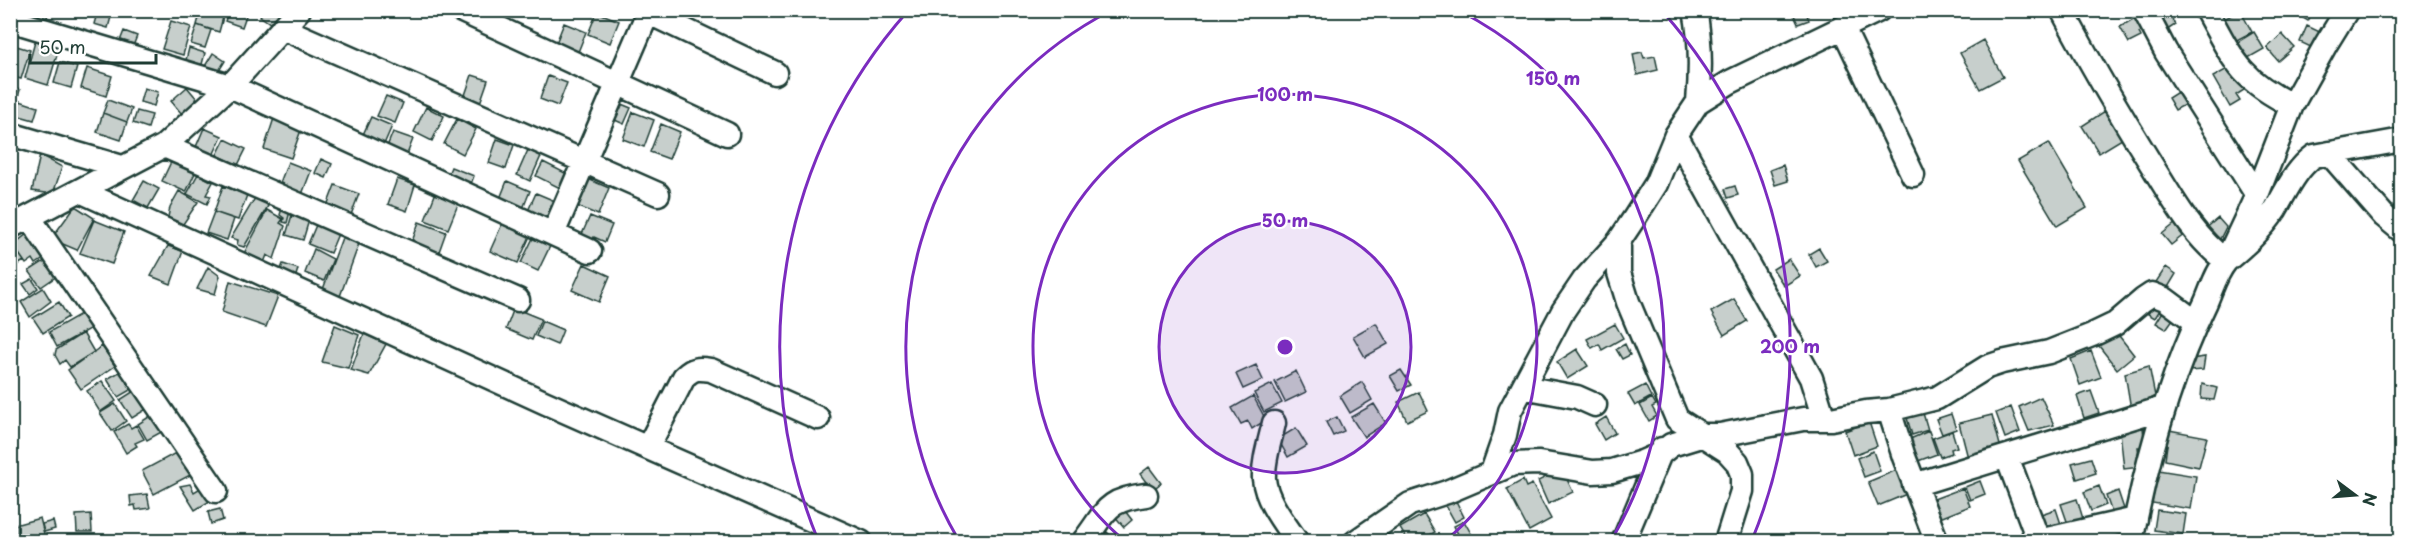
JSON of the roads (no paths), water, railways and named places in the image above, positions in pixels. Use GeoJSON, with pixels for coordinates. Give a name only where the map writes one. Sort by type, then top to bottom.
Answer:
{"type":"FeatureCollection","features":[{"type":"Feature","properties":{"kind":"street"},"geometry":{"type":"LineString","coordinates":[[216,491],[20,222],[164,146],[230,86],[299,10]]}},
{"type":"Feature","properties":{"kind":"street"},"geometry":{"type":"LineString","coordinates":[[460,10],[727,134]]}},
{"type":"Feature","properties":{"kind":"street"},"geometry":{"type":"LineString","coordinates":[[1695,10],[1699,33],[1701,73],[1698,102]]}},
{"type":"Feature","properties":{"kind":"street"},"geometry":{"type":"LineString","coordinates":[[1492,472],[1505,435],[1510,411],[1563,311],[1584,280],[1619,241],[1656,184],[1676,135],[1698,102],[1730,82],[1879,10]]}},
{"type":"Feature","properties":{"kind":"street"},"geometry":{"type":"LineString","coordinates":[[2062,10],[2094,71],[2165,186],[2202,240],[2226,261]]}},
{"type":"Feature","properties":{"kind":"street"},"geometry":{"type":"LineString","coordinates":[[2144,10],[2166,52],[2257,195]]}},
{"type":"Feature","properties":{"kind":"street"},"geometry":{"type":"LineString","coordinates":[[2206,10],[2236,65],[2254,83],[2292,105]]}},
{"type":"Feature","properties":{"kind":"street"},"geometry":{"type":"LineString","coordinates":[[2226,261],[2257,195],[2292,105],[2347,10]]}},
{"type":"Feature","properties":{"kind":"street"},"geometry":{"type":"LineString","coordinates":[[553,234],[646,11],[775,74]]}},
{"type":"Feature","properties":{"kind":"street"},"geometry":{"type":"LineString","coordinates":[[10,20],[230,86],[590,251]]}},
{"type":"Feature","properties":{"kind":"street"},"geometry":{"type":"LineString","coordinates":[[282,28],[658,194]]}},
{"type":"Feature","properties":{"kind":"street"},"geometry":{"type":"LineString","coordinates":[[1843,28],[1913,175]]}},
{"type":"Feature","properties":{"kind":"street"},"geometry":{"type":"LineString","coordinates":[[10,134],[122,167]]}},
{"type":"Feature","properties":{"kind":"street"},"geometry":{"type":"LineString","coordinates":[[1676,135],[1811,378],[1824,419]]}},
{"type":"Feature","properties":{"kind":"street"},"geometry":{"type":"LineString","coordinates":[[2132,542],[2163,408],[2219,270],[2226,261],[2249,242],[2274,211],[2293,178],[2314,156],[2402,140]]}},
{"type":"Feature","properties":{"kind":"street"},"geometry":{"type":"LineString","coordinates":[[164,146],[518,300]]}},
{"type":"Feature","properties":{"kind":"street"},"geometry":{"type":"LineString","coordinates":[[2329,153],[2384,216],[2402,231]]}},
{"type":"Feature","properties":{"kind":"street"},"geometry":{"type":"LineString","coordinates":[[80,191],[861,542]]}},
{"type":"Feature","properties":{"kind":"street"},"geometry":{"type":"LineString","coordinates":[[1619,241],[1619,273],[1628,302],[1677,419],[1727,451],[1737,462],[1742,474],[1742,491],[1725,542]]}},
{"type":"Feature","properties":{"kind":"street"},"geometry":{"type":"LineString","coordinates":[[1355,542],[1410,504],[1447,492],[1513,464],[1539,464],[1593,472],[1612,471],[1642,462],[1660,454],[1671,445],[1704,435],[1720,435],[1803,419],[1824,419],[1889,410],[1937,398],[1987,367],[2049,352],[2115,324],[2152,294],[2165,299],[2196,322]]}},
{"type":"Feature","properties":{"kind":"street"},"geometry":{"type":"LineString","coordinates":[[648,447],[684,377],[698,368],[711,370],[818,418]]}},
{"type":"Feature","properties":{"kind":"street"},"geometry":{"type":"LineString","coordinates":[[1523,387],[1577,397],[1595,405]]}},
{"type":"Feature","properties":{"kind":"street"},"geometry":{"type":"LineString","coordinates":[[1914,485],[2163,408]]}},
{"type":"Feature","properties":{"kind":"street"},"geometry":{"type":"LineString","coordinates":[[1889,410],[1914,485],[1937,542]]}},
{"type":"Feature","properties":{"kind":"street"},"geometry":{"type":"LineString","coordinates":[[1623,542],[1677,419]]}},
{"type":"Feature","properties":{"kind":"street"},"geometry":{"type":"LineString","coordinates":[[1274,423],[1264,466],[1264,480],[1267,494],[1297,542]]}},
{"type":"Feature","properties":{"kind":"street"},"geometry":{"type":"LineString","coordinates":[[2007,457],[2038,541],[2136,519]]}},
{"type":"Feature","properties":{"kind":"street"},"geometry":{"type":"LineString","coordinates":[[1083,542],[1102,512],[1125,497],[1146,495]]}}]}
